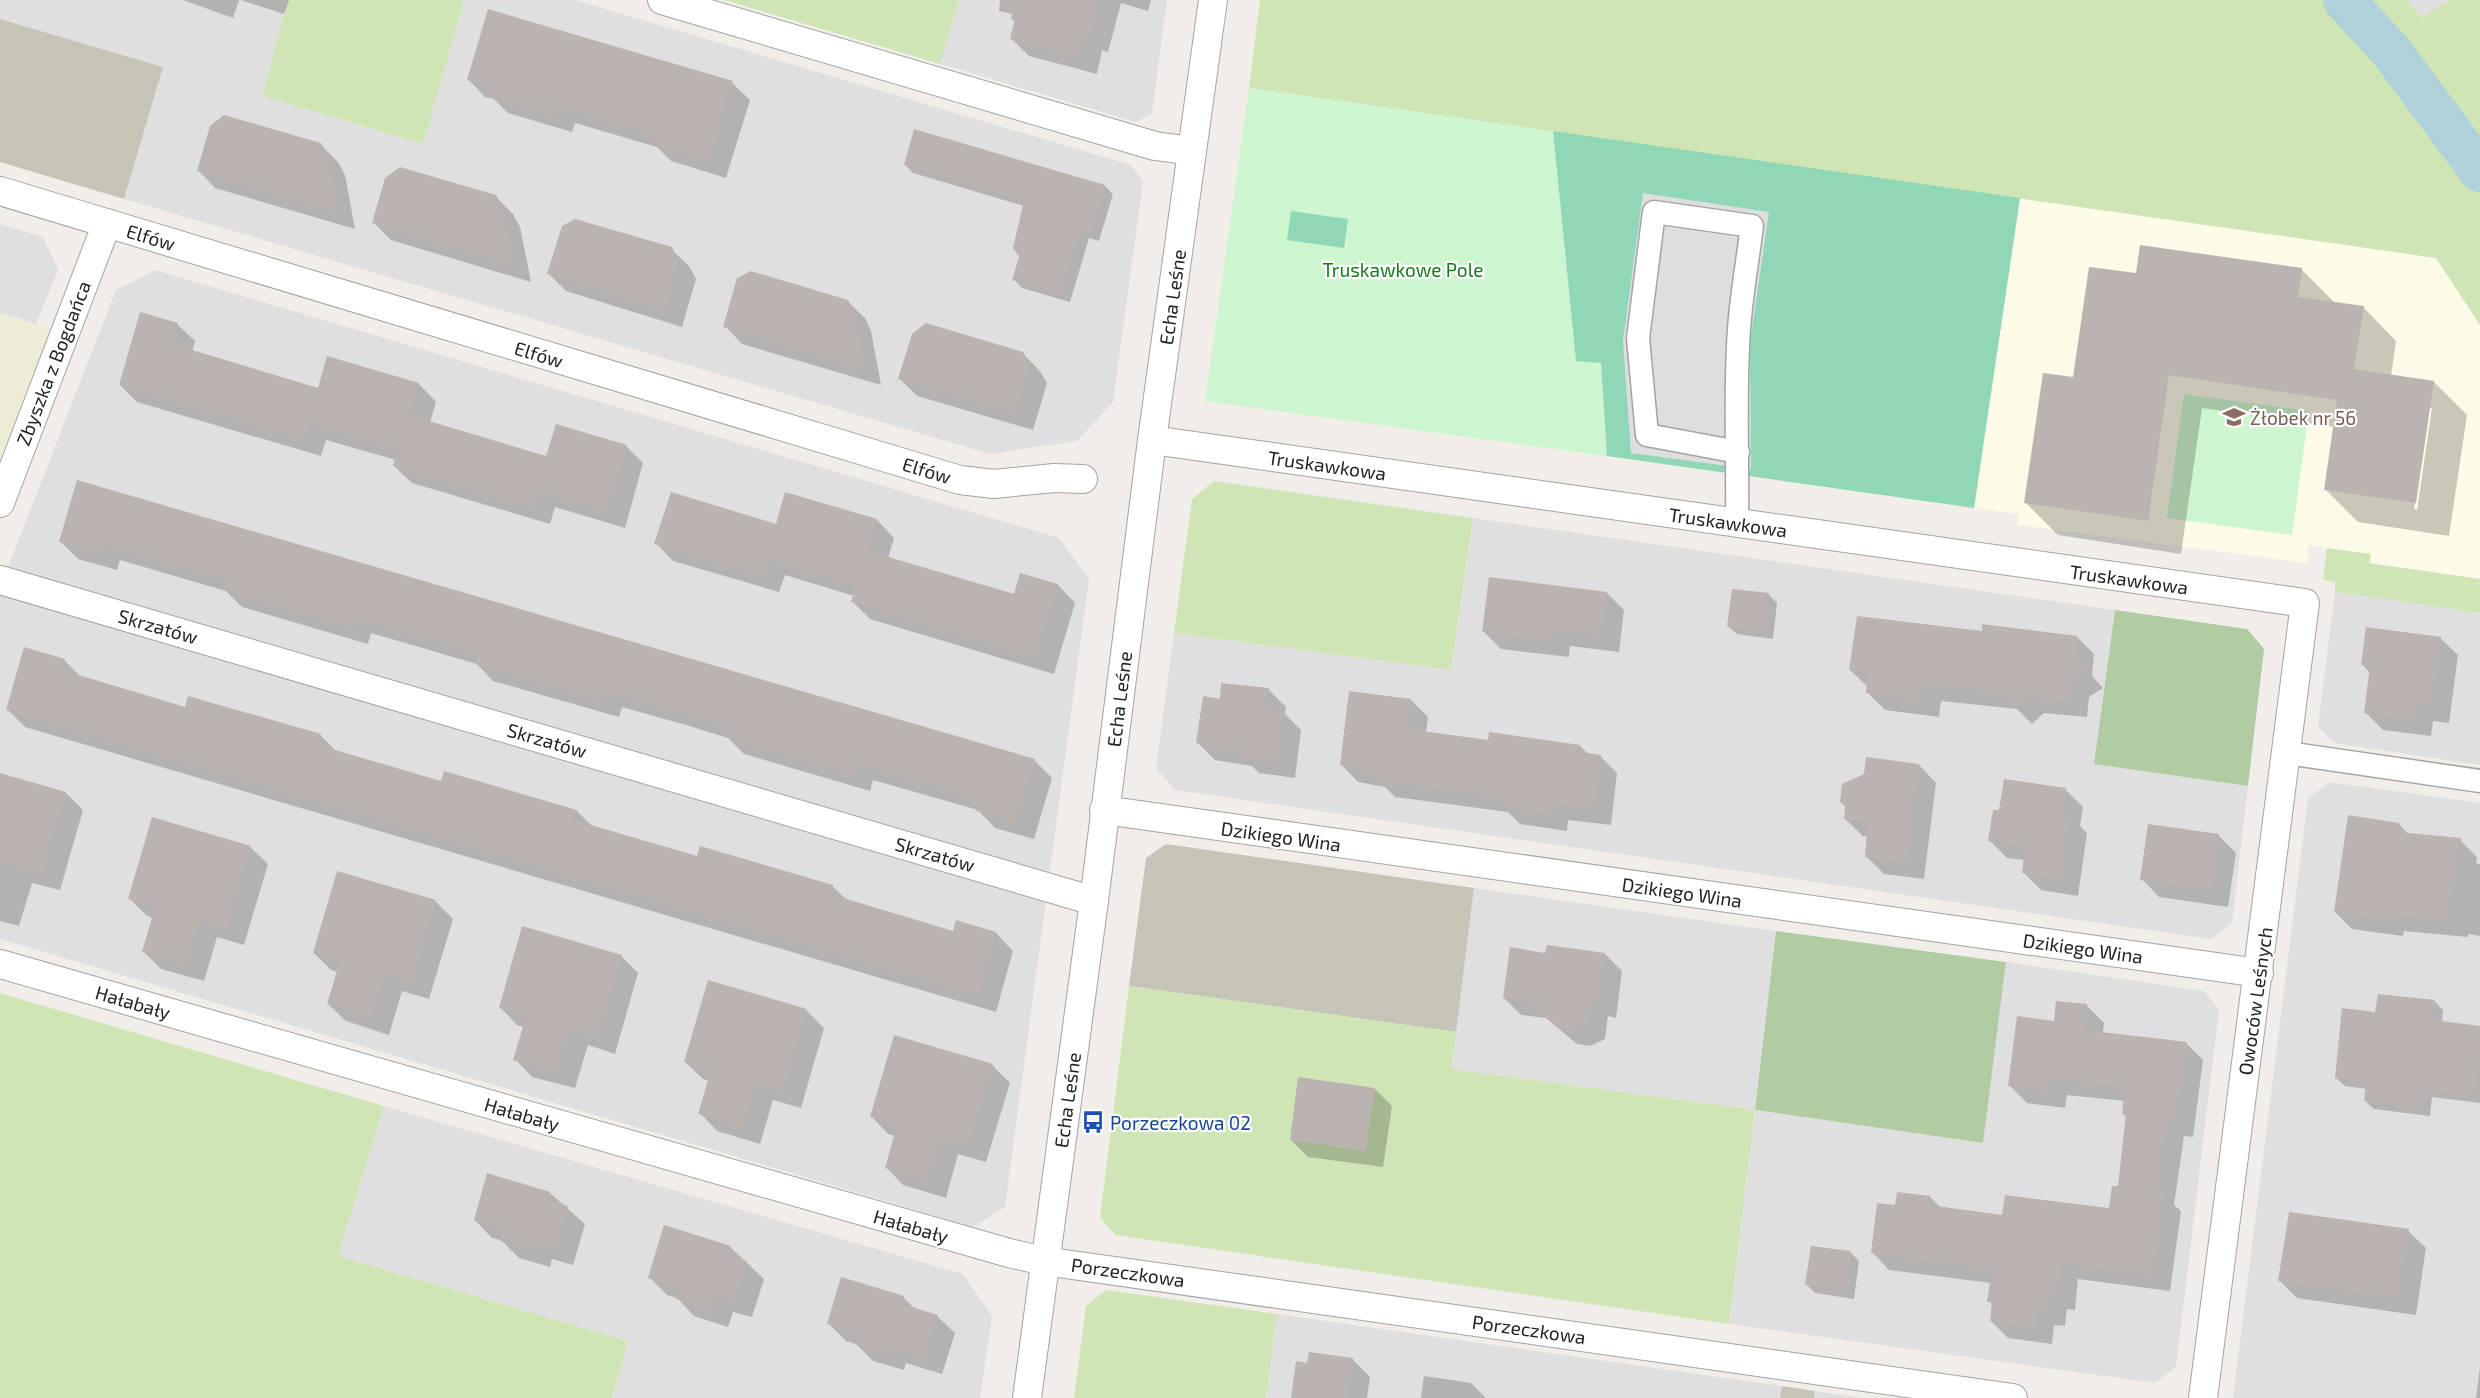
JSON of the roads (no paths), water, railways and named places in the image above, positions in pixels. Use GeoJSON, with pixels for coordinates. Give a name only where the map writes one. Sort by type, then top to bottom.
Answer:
{"type":"FeatureCollection","features":[{"type":"Feature","properties":{"kind":"street"},"geometry":{"type":"LineString","coordinates":[[662,0],[1154,146],[1192,151]]}},
{"type":"Feature","properties":{"kind":"street","name":"Echa Leśne"},"geometry":{"type":"LineString","coordinates":[[1027,1398],[1094,901],[1152,440],[1213,0]]}},
{"type":"Feature","properties":{"kind":"street","name":"Elfów"},"geometry":{"type":"LineString","coordinates":[[0,192],[960,480],[994,484],[1054,478],[1083,479]]}},
{"type":"Feature","properties":{"kind":"street","name":"Zbyszka z Bogdańca"},"geometry":{"type":"LineString","coordinates":[[0,503],[107,223]]}},
{"type":"Feature","properties":{"kind":"street","name":"Truskawkowa"},"geometry":{"type":"LineString","coordinates":[[1152,440],[2305,603]]}},
{"type":"Feature","properties":{"kind":"street","name":"Skrzatów"},"geometry":{"type":"LineString","coordinates":[[0,580],[1094,901]]}},
{"type":"Feature","properties":{"kind":"street","name":"Owoców Leśnych"},"geometry":{"type":"LineString","coordinates":[[2203,1398],[2305,603]]}},
{"type":"Feature","properties":{"kind":"street","name":"Dzikiego Wina"},"geometry":{"type":"LineString","coordinates":[[1104,810],[2259,973]]}},
{"type":"Feature","properties":{"kind":"street","name":"Hałabały"},"geometry":{"type":"LineString","coordinates":[[0,964],[1008,1253],[1044,1261]]}},
{"type":"Feature","properties":{"kind":"street","name":"Porzeczkowa"},"geometry":{"type":"LineString","coordinates":[[1044,1261],[2013,1398]]}},
{"type":"Feature","properties":{"kind":"lane"},"geometry":{"type":"LineString","coordinates":[[1737,523],[1738,452],[1738,346],[1752,226],[1654,212],[1638,338],[1647,435],[1738,452]]}},
{"type":"Feature","properties":{"kind":"lane"},"geometry":{"type":"LineString","coordinates":[[2287,753],[2480,781]]}},
{"type":"Feature","properties":{"kind":"waterway"},"geometry":{"type":"LineString","coordinates":[[2344,0],[2390,50],[2480,171]]}},
{"type":"Feature","properties":{"kind":"place","name":"Żłobek nr 56"},"geometry":{"type":"Point","coordinates":[2234,417]}},
{"type":"Feature","properties":{"kind":"place","name":"Porzeczkowa 02"},"geometry":{"type":"Point","coordinates":[1093,1122]}},
{"type":"Feature","properties":{"kind":"park label","name":"Truskawkowe Pole"},"geometry":{"type":"Point","coordinates":[1403,269]}}]}
